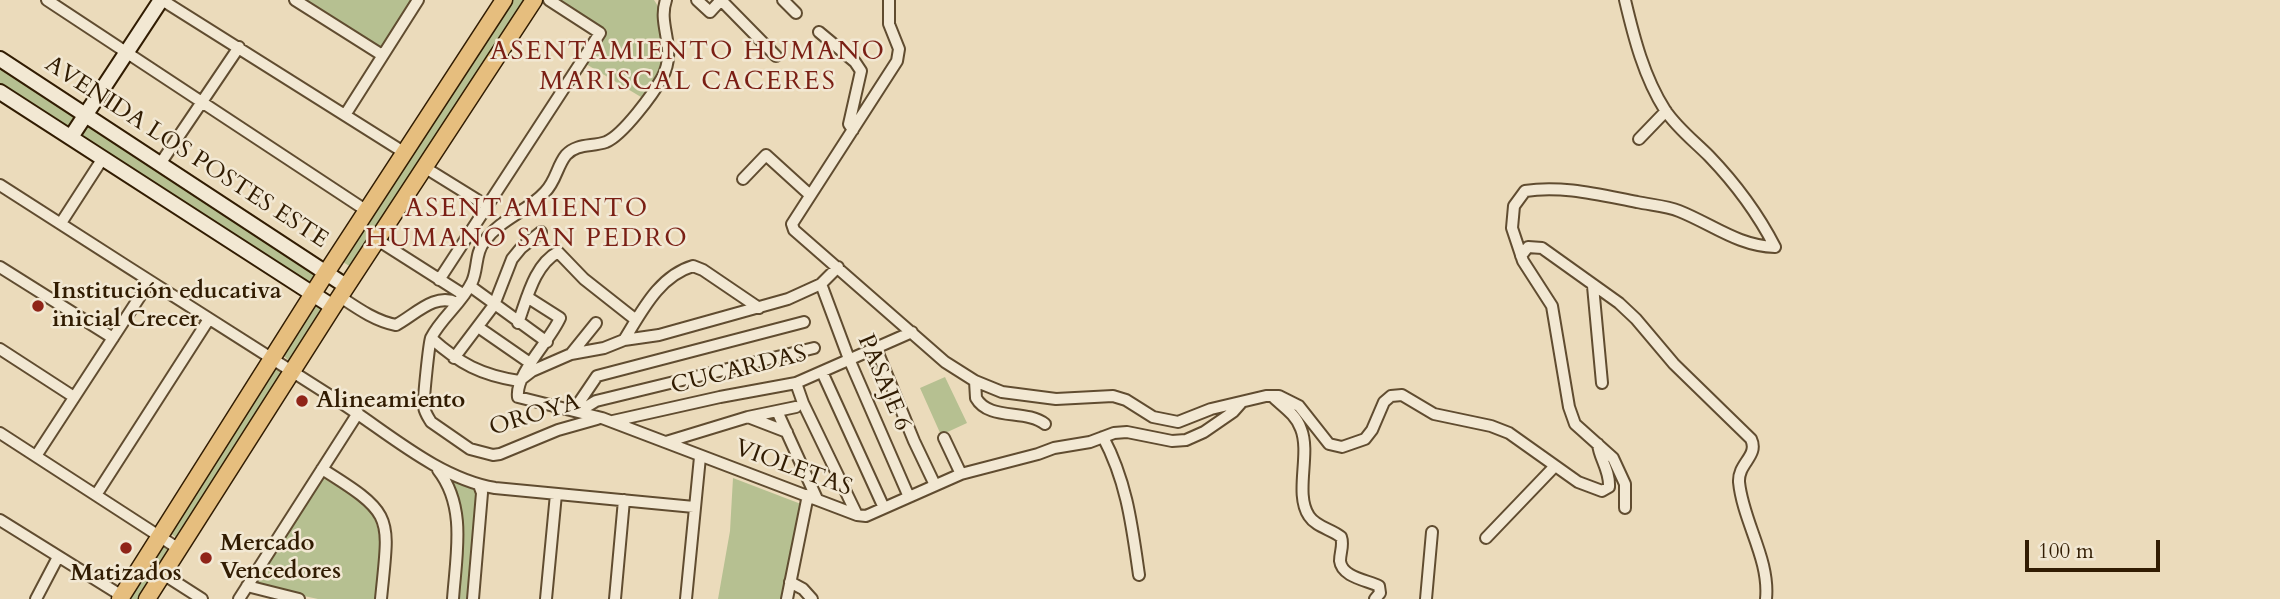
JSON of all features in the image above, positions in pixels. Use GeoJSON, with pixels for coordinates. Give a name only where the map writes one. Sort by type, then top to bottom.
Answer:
{"type":"FeatureCollection","features":[{"type":"Feature","properties":{"kind":"main road"},"geometry":{"type":"LineString","coordinates":[[71,137],[162,0]]}},
{"type":"Feature","properties":{"kind":"main road"},"geometry":{"type":"LineString","coordinates":[[121,598],[313,293],[504,0]]}},
{"type":"Feature","properties":{"kind":"main road"},"geometry":{"type":"LineString","coordinates":[[147,599],[376,239],[534,0]]}},
{"type":"Feature","properties":{"kind":"main road","name":"AVENIDA LOS POSTES ESTE"},"geometry":{"type":"LineString","coordinates":[[0,59],[326,273],[340,296]]}},
{"type":"Feature","properties":{"kind":"main road","name":"AVENIDA LOS POSTES ESTE"},"geometry":{"type":"LineString","coordinates":[[0,92],[313,293],[340,296]]}},
{"type":"Feature","properties":{"kind":"street"},"geometry":{"type":"LineString","coordinates":[[47,0],[367,211]]}},
{"type":"Feature","properties":{"kind":"street"},"geometry":{"type":"LineString","coordinates":[[162,0],[405,153]]}},
{"type":"Feature","properties":{"kind":"street"},"geometry":{"type":"LineString","coordinates":[[295,0],[382,55]]}},
{"type":"Feature","properties":{"kind":"street"},"geometry":{"type":"LineString","coordinates":[[345,115],[418,0]]}},
{"type":"Feature","properties":{"kind":"street"},"geometry":{"type":"LineString","coordinates":[[439,280],[600,33],[549,0]]}},
{"type":"Feature","properties":{"kind":"street"},"geometry":{"type":"LineString","coordinates":[[519,382],[491,376],[454,358],[431,338],[464,295],[476,273],[478,252],[491,234],[504,221],[528,207],[547,190],[567,154],[574,149],[606,142],[622,130],[662,79],[669,50],[663,13],[666,0]]}},
{"type":"Feature","properties":{"kind":"street"},"geometry":{"type":"LineString","coordinates":[[697,0],[710,12],[721,0],[776,56]]}},
{"type":"Feature","properties":{"kind":"street"},"geometry":{"type":"LineString","coordinates":[[783,0],[796,13]]}},
{"type":"Feature","properties":{"kind":"street"},"geometry":{"type":"LineString","coordinates":[[889,0],[889,24],[899,50],[898,57],[794,218],[793,227],[945,362],[975,381],[1002,392],[1056,398],[1113,396],[1126,400],[1153,417],[1178,422],[1211,409],[1241,402],[1272,396],[1286,398],[1299,406],[1326,441],[1337,447],[1353,445],[1365,439],[1372,430],[1384,402],[1398,394],[1434,414],[1491,426],[1509,433],[1578,482],[1605,490],[1609,487],[1609,477],[1598,444]]}},
{"type":"Feature","properties":{"kind":"street"},"geometry":{"type":"LineString","coordinates":[[1625,0],[1640,57],[1666,111],[1740,193],[1762,223],[1774,247],[1755,246],[1731,237],[1677,210],[1548,188],[1525,191],[1514,206],[1512,228],[1521,256],[1552,306],[1569,407],[1575,424],[1613,458],[1625,484],[1625,508]]}},
{"type":"Feature","properties":{"kind":"street"},"geometry":{"type":"LineString","coordinates":[[819,32],[855,62],[861,71],[849,124],[853,130]]}},
{"type":"Feature","properties":{"kind":"street"},"geometry":{"type":"LineString","coordinates":[[160,164],[239,47]]}},
{"type":"Feature","properties":{"kind":"street"},"geometry":{"type":"LineString","coordinates":[[1639,139],[1666,111]]}},
{"type":"Feature","properties":{"kind":"street"},"geometry":{"type":"LineString","coordinates":[[743,179],[766,155],[810,194]]}},
{"type":"Feature","properties":{"kind":"street"},"geometry":{"type":"LineString","coordinates":[[61,223],[103,158]]}},
{"type":"Feature","properties":{"kind":"street"},"geometry":{"type":"LineString","coordinates":[[424,167],[488,206]]}},
{"type":"Feature","properties":{"kind":"street"},"geometry":{"type":"LineString","coordinates":[[0,184],[358,413],[434,465],[479,485],[694,507]]}},
{"type":"Feature","properties":{"kind":"street"},"geometry":{"type":"LineString","coordinates":[[454,358],[494,305],[512,259],[541,232]]}},
{"type":"Feature","properties":{"kind":"street"},"geometry":{"type":"LineString","coordinates":[[376,239],[464,295],[494,305],[547,342]]}},
{"type":"Feature","properties":{"kind":"street"},"geometry":{"type":"LineString","coordinates":[[1521,256],[1528,247],[1542,248],[1619,303],[1674,365],[1751,439],[1755,447],[1740,471],[1739,482],[1746,514],[1767,574],[1766,599]]}},
{"type":"Feature","properties":{"kind":"street"},"geometry":{"type":"LineString","coordinates":[[518,323],[540,269],[549,257],[558,252],[584,279],[636,320]]}},
{"type":"Feature","properties":{"kind":"street"},"geometry":{"type":"LineString","coordinates":[[624,340],[670,275],[693,266],[758,308]]}},
{"type":"Feature","properties":{"kind":"street"},"geometry":{"type":"LineString","coordinates":[[0,267],[113,338]]}},
{"type":"Feature","properties":{"kind":"street"},"geometry":{"type":"LineString","coordinates":[[519,382],[532,371],[571,354],[604,348],[624,340],[659,335],[788,299],[821,284],[838,267]]}},
{"type":"Feature","properties":{"kind":"street"},"geometry":{"type":"LineString","coordinates":[[36,456],[150,281]]}},
{"type":"Feature","properties":{"kind":"street","name":"PASAJE 6"},"geometry":{"type":"LineString","coordinates":[[821,284],[849,359],[909,497]]}},
{"type":"Feature","properties":{"kind":"street"},"geometry":{"type":"LineString","coordinates":[[1593,286],[1602,383]]}},
{"type":"Feature","properties":{"kind":"street"},"geometry":{"type":"LineString","coordinates":[[340,296],[386,323],[396,325],[436,301],[464,295]]}},
{"type":"Feature","properties":{"kind":"street"},"geometry":{"type":"LineString","coordinates":[[519,382],[560,318],[527,297]]}},
{"type":"Feature","properties":{"kind":"street"},"geometry":{"type":"LineString","coordinates":[[96,495],[209,319]]}},
{"type":"Feature","properties":{"kind":"street"},"geometry":{"type":"LineString","coordinates":[[576,411],[597,376],[804,322]]}},
{"type":"Feature","properties":{"kind":"street"},"geometry":{"type":"LineString","coordinates":[[571,354],[596,323]]}},
{"type":"Feature","properties":{"kind":"street"},"geometry":{"type":"LineString","coordinates":[[478,327],[530,363]]}},
{"type":"Feature","properties":{"kind":"street","name":"CUCARDAS"},"geometry":{"type":"LineString","coordinates":[[606,420],[796,383],[912,332]]}},
{"type":"Feature","properties":{"kind":"street","name":"OROYA"},"geometry":{"type":"LineString","coordinates":[[431,338],[424,398],[427,415],[431,422],[470,449],[500,454],[558,429],[606,420]]}},
{"type":"Feature","properties":{"kind":"street"},"geometry":{"type":"LineString","coordinates":[[875,346],[935,485]]}},
{"type":"Feature","properties":{"kind":"street"},"geometry":{"type":"LineString","coordinates":[[576,411],[596,401],[814,348]]}},
{"type":"Feature","properties":{"kind":"street"},"geometry":{"type":"LineString","coordinates":[[0,349],[74,397]]}},
{"type":"Feature","properties":{"kind":"street"},"geometry":{"type":"LineString","coordinates":[[822,372],[884,508]]}},
{"type":"Feature","properties":{"kind":"street"},"geometry":{"type":"LineString","coordinates":[[975,381],[976,398],[984,408],[1035,418],[1045,424]]}},
{"type":"Feature","properties":{"kind":"street","name":"VIOLETAS"},"geometry":{"type":"LineString","coordinates":[[519,382],[517,395],[606,420],[700,457],[866,516],[961,474],[1054,448],[1127,432],[1172,441],[1186,440],[1204,432],[1233,412],[1241,402]]}},
{"type":"Feature","properties":{"kind":"street"},"geometry":{"type":"LineString","coordinates":[[796,383],[803,403],[858,515]]}},
{"type":"Feature","properties":{"kind":"street"},"geometry":{"type":"LineString","coordinates":[[1272,396],[1293,416],[1302,432],[1304,501],[1308,515],[1319,525],[1341,537],[1342,567],[1351,575],[1378,586],[1380,593],[1375,599]]}},
{"type":"Feature","properties":{"kind":"street"},"geometry":{"type":"LineString","coordinates":[[666,442],[748,417],[796,407]]}},
{"type":"Feature","properties":{"kind":"street"},"geometry":{"type":"LineString","coordinates":[[777,411],[813,497],[787,599]]}},
{"type":"Feature","properties":{"kind":"street"},"geometry":{"type":"LineString","coordinates":[[239,599],[358,413]]}},
{"type":"Feature","properties":{"kind":"street"},"geometry":{"type":"LineString","coordinates":[[748,417],[787,432]]}},
{"type":"Feature","properties":{"kind":"street"},"geometry":{"type":"LineString","coordinates":[[0,433],[179,549]]}},
{"type":"Feature","properties":{"kind":"street"},"geometry":{"type":"LineString","coordinates":[[1103,437],[1117,464],[1124,490],[1139,575]]}},
{"type":"Feature","properties":{"kind":"street"},"geometry":{"type":"LineString","coordinates":[[943,438],[961,474]]}},
{"type":"Feature","properties":{"kind":"street"},"geometry":{"type":"LineString","coordinates":[[686,599],[700,457]]}},
{"type":"Feature","properties":{"kind":"street"},"geometry":{"type":"LineString","coordinates":[[434,465],[445,479],[457,516],[453,599]]}},
{"type":"Feature","properties":{"kind":"street"},"geometry":{"type":"LineString","coordinates":[[1486,538],[1555,466]]}},
{"type":"Feature","properties":{"kind":"street"},"geometry":{"type":"LineString","coordinates":[[322,470],[375,505],[382,517],[387,535],[381,599]]}},
{"type":"Feature","properties":{"kind":"street"},"geometry":{"type":"LineString","coordinates":[[473,599],[482,493],[479,485]]}},
{"type":"Feature","properties":{"kind":"street"},"geometry":{"type":"LineString","coordinates":[[546,599],[556,494]]}},
{"type":"Feature","properties":{"kind":"street"},"geometry":{"type":"LineString","coordinates":[[615,599],[624,500]]}},
{"type":"Feature","properties":{"kind":"street"},"geometry":{"type":"LineString","coordinates":[[0,520],[121,598]]}},
{"type":"Feature","properties":{"kind":"street"},"geometry":{"type":"LineString","coordinates":[[1426,599],[1432,532]]}},
{"type":"Feature","properties":{"kind":"street"},"geometry":{"type":"LineString","coordinates":[[36,599],[58,557]]}},
{"type":"Feature","properties":{"kind":"street"},"geometry":{"type":"LineString","coordinates":[[163,574],[202,599]]}},
{"type":"Feature","properties":{"kind":"street"},"geometry":{"type":"LineString","coordinates":[[790,582],[803,589],[812,599]]}},
{"type":"Feature","properties":{"kind":"street"},"geometry":{"type":"LineString","coordinates":[[247,586],[299,599]]}},
{"type":"Feature","properties":{"kind":"green space"},"geometry":{"type":"Polygon","coordinates":[[[306,0],[416,0],[383,51],[306,0]]]}},
{"type":"Feature","properties":{"kind":"green space"},"geometry":{"type":"Polygon","coordinates":[[[510,0],[529,0],[351,267],[343,262],[510,0]]]}},
{"type":"Feature","properties":{"kind":"green space"},"geometry":{"type":"Polygon","coordinates":[[[559,0],[654,0],[661,14],[665,54],[659,73],[641,97],[586,64],[606,30],[559,0]]]}},
{"type":"Feature","properties":{"kind":"green space"},"geometry":{"type":"Polygon","coordinates":[[[0,65],[74,113],[75,119],[70,127],[65,128],[0,87],[0,65]]]}},
{"type":"Feature","properties":{"kind":"green space"},"geometry":{"type":"Polygon","coordinates":[[[89,124],[313,271],[315,276],[311,284],[307,285],[82,139],[79,134],[83,126],[89,124]]]}},
{"type":"Feature","properties":{"kind":"green space"},"geometry":{"type":"Polygon","coordinates":[[[314,305],[324,308],[294,361],[288,360],[283,355],[314,305]]]}},
{"type":"Feature","properties":{"kind":"green space"},"geometry":{"type":"Polygon","coordinates":[[[276,366],[283,370],[285,375],[178,539],[170,533],[276,366]]]}},
{"type":"Feature","properties":{"kind":"green space"},"geometry":{"type":"Polygon","coordinates":[[[945,377],[967,423],[941,435],[920,388],[945,377]]]}},
{"type":"Feature","properties":{"kind":"green space"},"geometry":{"type":"Polygon","coordinates":[[[323,478],[356,498],[374,519],[380,544],[375,599],[318,599],[257,586],[256,582],[323,478]]]}},
{"type":"Feature","properties":{"kind":"green space"},"geometry":{"type":"Polygon","coordinates":[[[733,478],[801,504],[782,599],[718,599],[730,531],[733,478]]]}},
{"type":"Feature","properties":{"kind":"green space"},"geometry":{"type":"Polygon","coordinates":[[[454,480],[479,494],[470,599],[456,599],[450,483],[454,480]]]}},
{"type":"Feature","properties":{"kind":"green space"},"geometry":{"type":"Polygon","coordinates":[[[159,543],[172,549],[142,599],[125,599],[159,543]]]}},
{"type":"Feature","properties":{"kind":"place","name":"Institución educativa inicial Crecer"},"geometry":{"type":"Point","coordinates":[38,306]}},
{"type":"Feature","properties":{"kind":"place","name":"Alineamiento"},"geometry":{"type":"Point","coordinates":[302,401]}},
{"type":"Feature","properties":{"kind":"place","name":"Matizados"},"geometry":{"type":"Point","coordinates":[126,548]}},
{"type":"Feature","properties":{"kind":"place","name":"Mercado Vencedores"},"geometry":{"type":"Point","coordinates":[206,558]}},
{"type":"Feature","properties":{"kind":"district","name":"ASENTAMIENTO HUMANO MARISCAL CACERES"},"geometry":{"type":"Point","coordinates":[688,68]}},
{"type":"Feature","properties":{"kind":"district","name":"ASENTAMIENTO HUMANO SAN PEDRO"},"geometry":{"type":"Point","coordinates":[527,225]}}]}
